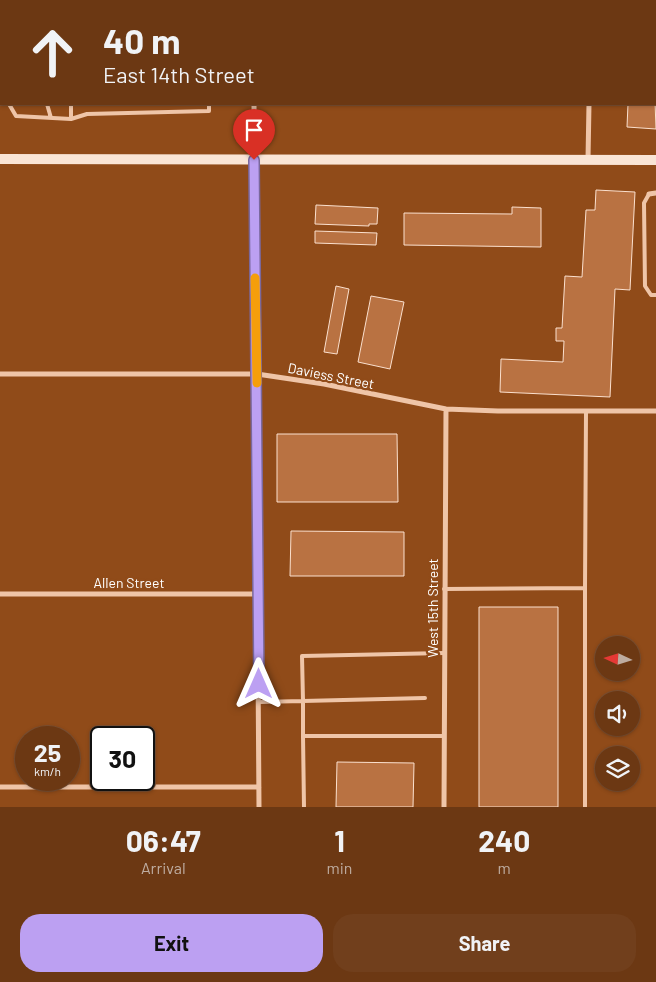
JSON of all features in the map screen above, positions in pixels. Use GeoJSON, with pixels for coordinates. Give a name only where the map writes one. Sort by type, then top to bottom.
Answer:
{"type":"FeatureCollection","features":[{"type":"Feature","properties":{"kind":"street"},"geometry":{"type":"LineString","coordinates":[[254,105],[259,807]]}},
{"type":"Feature","properties":{"kind":"street"},"geometry":{"type":"LineString","coordinates":[[588,159],[589,105]]}},
{"type":"Feature","properties":{"kind":"street"},"geometry":{"type":"LineString","coordinates":[[0,159],[656,160]]}},
{"type":"Feature","properties":{"kind":"street"},"geometry":{"type":"LineString","coordinates":[[649,194],[656,194]]}},
{"type":"Feature","properties":{"kind":"street","name":"Daviess Street"},"geometry":{"type":"LineString","coordinates":[[0,374],[257,374],[324,384],[446,409],[586,412],[656,411]]}},
{"type":"Feature","properties":{"kind":"street","name":"West 15th Street"},"geometry":{"type":"LineString","coordinates":[[444,807],[446,409]]}},
{"type":"Feature","properties":{"kind":"street","name":"Allen Street"},"geometry":{"type":"LineString","coordinates":[[0,594],[258,594]]}},
{"type":"Feature","properties":{"kind":"street"},"geometry":{"type":"LineString","coordinates":[[0,787],[259,787]]}},
{"type":"Feature","properties":{"kind":"lane"},"geometry":{"type":"LineString","coordinates":[[10,105],[16,116],[71,119],[87,114],[209,111],[209,105]]}},
{"type":"Feature","properties":{"kind":"lane"},"geometry":{"type":"LineString","coordinates":[[46,105],[51,118]]}},
{"type":"Feature","properties":{"kind":"lane"},"geometry":{"type":"LineString","coordinates":[[71,105],[71,119]]}},
{"type":"Feature","properties":{"kind":"lane"},"geometry":{"type":"LineString","coordinates":[[649,194],[644,203],[645,286],[651,295],[656,295]]}},
{"type":"Feature","properties":{"kind":"lane"},"geometry":{"type":"LineString","coordinates":[[584,807],[586,412]]}},
{"type":"Feature","properties":{"kind":"lane"},"geometry":{"type":"LineString","coordinates":[[444,589],[585,588]]}},
{"type":"Feature","properties":{"kind":"lane"},"geometry":{"type":"LineString","coordinates":[[304,807],[302,656],[444,653]]}},
{"type":"Feature","properties":{"kind":"lane"},"geometry":{"type":"LineString","coordinates":[[259,702],[426,698]]}},
{"type":"Feature","properties":{"kind":"lane"},"geometry":{"type":"LineString","coordinates":[[303,736],[444,736]]}},
{"type":"Feature","properties":{"kind":"building"},"geometry":{"type":"Polygon","coordinates":[[[628,105],[655,105],[656,129],[627,127],[628,105]]]}},
{"type":"Feature","properties":{"kind":"building"},"geometry":{"type":"Polygon","coordinates":[[[596,190],[635,192],[630,290],[615,289],[610,397],[500,392],[501,359],[563,362],[564,341],[556,341],[556,328],[562,328],[565,276],[582,277],[586,210],[595,210],[596,190]]]}},
{"type":"Feature","properties":{"kind":"building"},"geometry":{"type":"Polygon","coordinates":[[[316,205],[378,208],[377,224],[369,224],[369,226],[315,224],[316,205]]]}},
{"type":"Feature","properties":{"kind":"building"},"geometry":{"type":"Polygon","coordinates":[[[512,207],[541,208],[541,247],[404,245],[404,213],[512,214],[512,207]]]}},
{"type":"Feature","properties":{"kind":"building"},"geometry":{"type":"Polygon","coordinates":[[[315,231],[377,233],[376,245],[315,243],[315,231]]]}},
{"type":"Feature","properties":{"kind":"building"},"geometry":{"type":"Polygon","coordinates":[[[336,286],[349,289],[337,354],[324,352],[336,286]]]}},
{"type":"Feature","properties":{"kind":"building"},"geometry":{"type":"Polygon","coordinates":[[[371,296],[404,302],[390,369],[358,362],[371,296]]]}},
{"type":"Feature","properties":{"kind":"building"},"geometry":{"type":"Polygon","coordinates":[[[277,434],[397,434],[398,502],[277,502],[277,434]]]}},
{"type":"Feature","properties":{"kind":"building"},"geometry":{"type":"Polygon","coordinates":[[[291,531],[404,532],[404,576],[290,576],[291,531]]]}},
{"type":"Feature","properties":{"kind":"building"},"geometry":{"type":"Polygon","coordinates":[[[479,607],[558,607],[558,807],[479,807],[479,607]]]}},
{"type":"Feature","properties":{"kind":"building"},"geometry":{"type":"Polygon","coordinates":[[[337,762],[414,763],[413,807],[336,807],[337,762]]]}},
{"type":"Feature","properties":{"kind":"slow traffic"},"geometry":{"type":"LineString","coordinates":[[255,278],[257,383]]}},
{"type":"Feature","properties":{"kind":"route"},"geometry":{"type":"LineString","coordinates":[[254,160],[259,684]]}}]}
